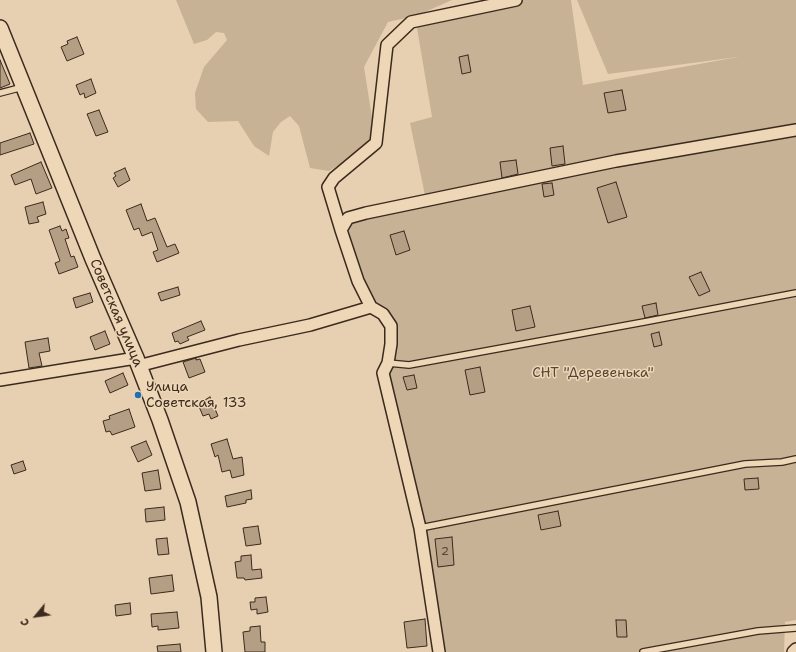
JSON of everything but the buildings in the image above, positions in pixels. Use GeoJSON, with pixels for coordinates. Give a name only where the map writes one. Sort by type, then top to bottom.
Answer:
{"type":"FeatureCollection","features":[{"type":"Feature","properties":{"kind":"street"},"geometry":{"type":"LineString","coordinates":[[439,652],[420,528],[383,373],[388,363],[391,344],[391,326],[383,314],[371,307],[358,281],[328,187],[334,178],[376,143],[387,45],[411,22],[516,0]]}},
{"type":"Feature","properties":{"kind":"street","name":"Советская улица"},"geometry":{"type":"LineString","coordinates":[[0,28],[92,259],[137,362],[160,420],[188,502],[209,597],[214,652]]}},
{"type":"Feature","properties":{"kind":"street"},"geometry":{"type":"LineString","coordinates":[[341,230],[348,218],[366,213],[616,161],[796,130]]}},
{"type":"Feature","properties":{"kind":"street"},"geometry":{"type":"LineString","coordinates":[[0,380],[137,362],[310,325],[371,307]]}},
{"type":"Feature","properties":{"kind":"street"},"geometry":{"type":"LineString","coordinates":[[793,652],[796,649]]}},
{"type":"Feature","properties":{"kind":"lane"},"geometry":{"type":"LineString","coordinates":[[0,93],[23,86]]}},
{"type":"Feature","properties":{"kind":"lane"},"geometry":{"type":"LineString","coordinates":[[388,363],[409,365],[644,322],[796,292]]}},
{"type":"Feature","properties":{"kind":"lane"},"geometry":{"type":"LineString","coordinates":[[420,528],[745,464],[782,462],[796,459]]}},
{"type":"Feature","properties":{"kind":"lane"},"geometry":{"type":"LineString","coordinates":[[643,652],[758,631],[796,628]]}},
{"type":"Feature","properties":{"kind":"green space","name":"СНТ \"Деревенька\""},"geometry":{"type":"Polygon","coordinates":[[[176,0],[452,0],[418,15],[484,0],[571,0],[583,85],[738,57],[608,74],[577,0],[796,0],[796,620],[785,622],[784,652],[439,652],[420,528],[383,373],[391,326],[371,307],[341,230],[348,218],[426,200],[410,123],[432,117],[415,16],[388,22],[364,67],[376,143],[329,171],[310,168],[299,126],[290,116],[281,122],[273,132],[269,156],[254,146],[238,121],[208,122],[196,109],[195,93],[204,67],[227,40],[224,33],[216,32],[207,40],[194,44],[176,0]]]}},
{"type":"Feature","properties":{"kind":"place","name":"Улица Советская, 133"},"geometry":{"type":"Point","coordinates":[138,395]}}]}
